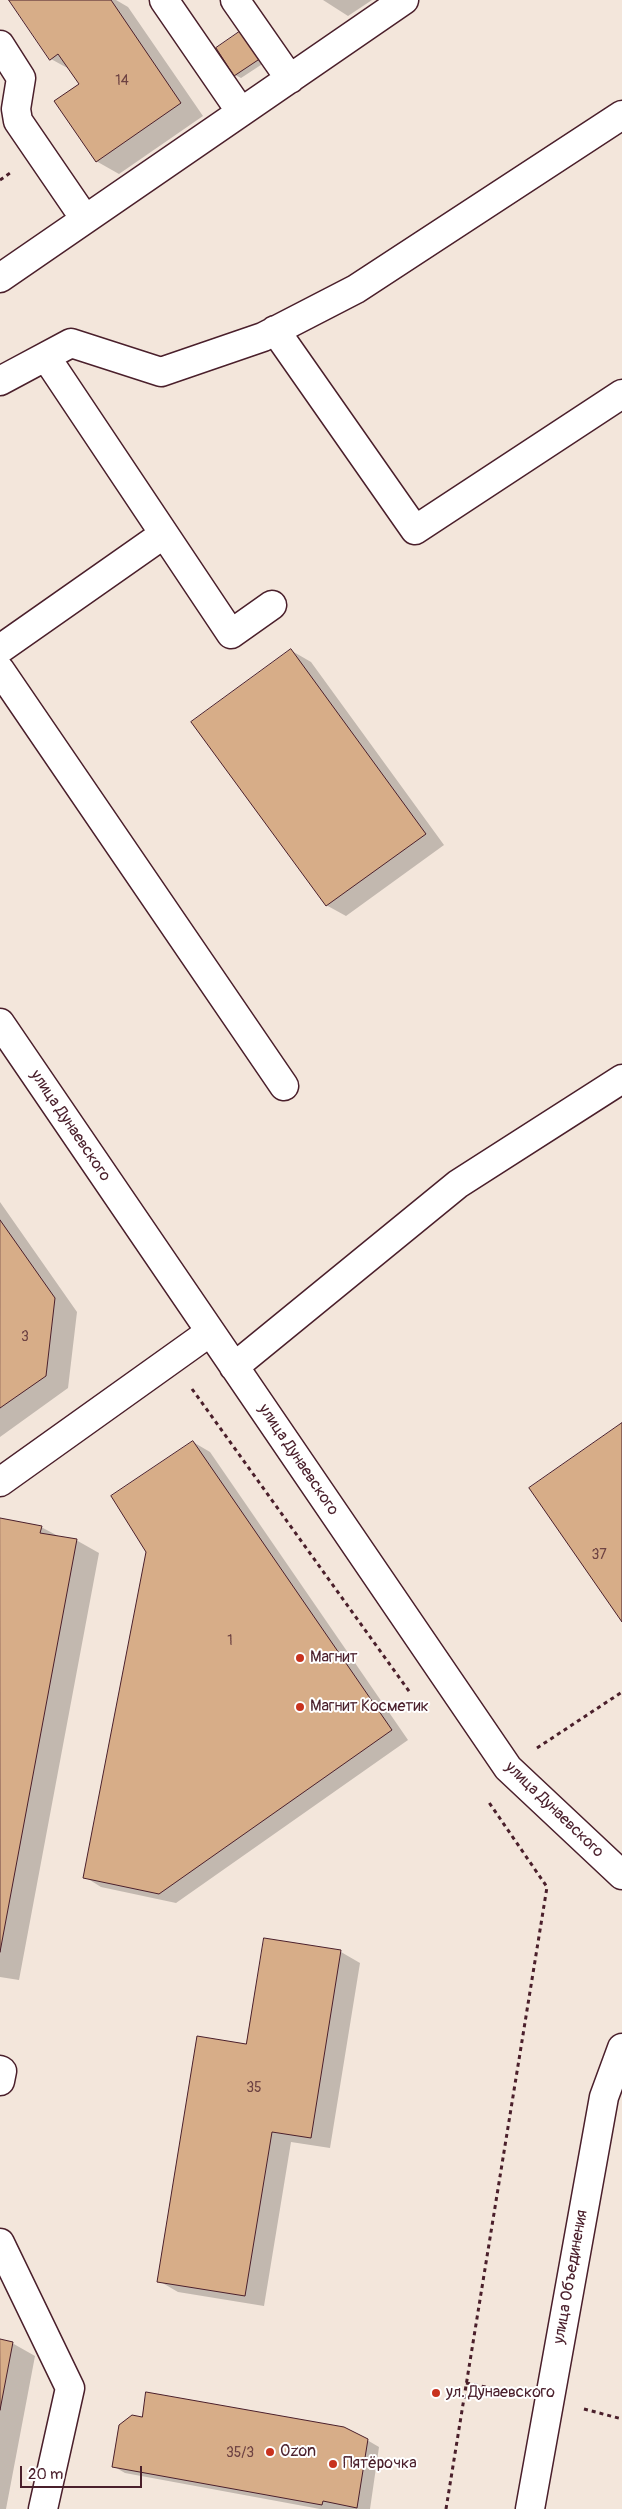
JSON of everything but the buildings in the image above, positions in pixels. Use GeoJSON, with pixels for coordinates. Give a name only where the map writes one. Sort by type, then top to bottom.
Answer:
{"type":"FeatureCollection","features":[{"type":"Feature","properties":{"kind":"street"},"geometry":{"type":"LineString","coordinates":[[164,0],[241,112]]}},
{"type":"Feature","properties":{"kind":"street"},"geometry":{"type":"LineString","coordinates":[[235,0],[290,79]]}},
{"type":"Feature","properties":{"kind":"street"},"geometry":{"type":"LineString","coordinates":[[1,274],[86,219],[404,0]]}},
{"type":"Feature","properties":{"kind":"street"},"geometry":{"type":"LineString","coordinates":[[0,45],[21,78],[16,110],[18,121],[86,219]]}},
{"type":"Feature","properties":{"kind":"street"},"geometry":{"type":"LineString","coordinates":[[0,381],[71,343],[160,372],[262,337],[356,289],[622,115]]}},
{"type":"Feature","properties":{"kind":"street"},"geometry":{"type":"LineString","coordinates":[[275,330],[416,530],[622,394]]}},
{"type":"Feature","properties":{"kind":"street"},"geometry":{"type":"LineString","coordinates":[[46,357],[231,634],[272,604]]}},
{"type":"Feature","properties":{"kind":"street"},"geometry":{"type":"LineString","coordinates":[[0,649],[164,534]]}},
{"type":"Feature","properties":{"kind":"street"},"geometry":{"type":"LineString","coordinates":[[0,670],[284,1086]]}},
{"type":"Feature","properties":{"kind":"street","name":"улица Дунаевского"},"geometry":{"type":"LineString","coordinates":[[0,1023],[508,1768],[622,1876]]}},
{"type":"Feature","properties":{"kind":"street"},"geometry":{"type":"LineString","coordinates":[[234,1367],[458,1184],[622,1080]]}},
{"type":"Feature","properties":{"kind":"street"},"geometry":{"type":"LineString","coordinates":[[0,1482],[210,1332]]}},
{"type":"Feature","properties":{"kind":"street","name":"улица Объединения"},"geometry":{"type":"LineString","coordinates":[[530,2509],[604,2097],[622,2048]]}},
{"type":"Feature","properties":{"kind":"street"},"geometry":{"type":"LineString","coordinates":[[0,2070],[2,2071],[0,2082]]}},
{"type":"Feature","properties":{"kind":"street"},"geometry":{"type":"LineString","coordinates":[[0,2243],[70,2388],[43,2509]]}},
{"type":"Feature","properties":{"kind":"path"},"geometry":{"type":"LineString","coordinates":[[171,1360],[415,1700]]}},
{"type":"Feature","properties":{"kind":"path"},"geometry":{"type":"LineString","coordinates":[[446,2509],[547,1887],[479,1788],[622,1692]]}},
{"type":"Feature","properties":{"kind":"place","name":"Магнит"},"geometry":{"type":"Point","coordinates":[300,1658]}},
{"type":"Feature","properties":{"kind":"place","name":"Магнит Косметик"},"geometry":{"type":"Point","coordinates":[300,1707]}},
{"type":"Feature","properties":{"kind":"place","name":"ул. Дунаевского"},"geometry":{"type":"Point","coordinates":[436,2393]}},
{"type":"Feature","properties":{"kind":"place","name":"Ozon"},"geometry":{"type":"Point","coordinates":[270,2452]}},
{"type":"Feature","properties":{"kind":"place","name":"Пятёрочка"},"geometry":{"type":"Point","coordinates":[333,2464]}}]}
